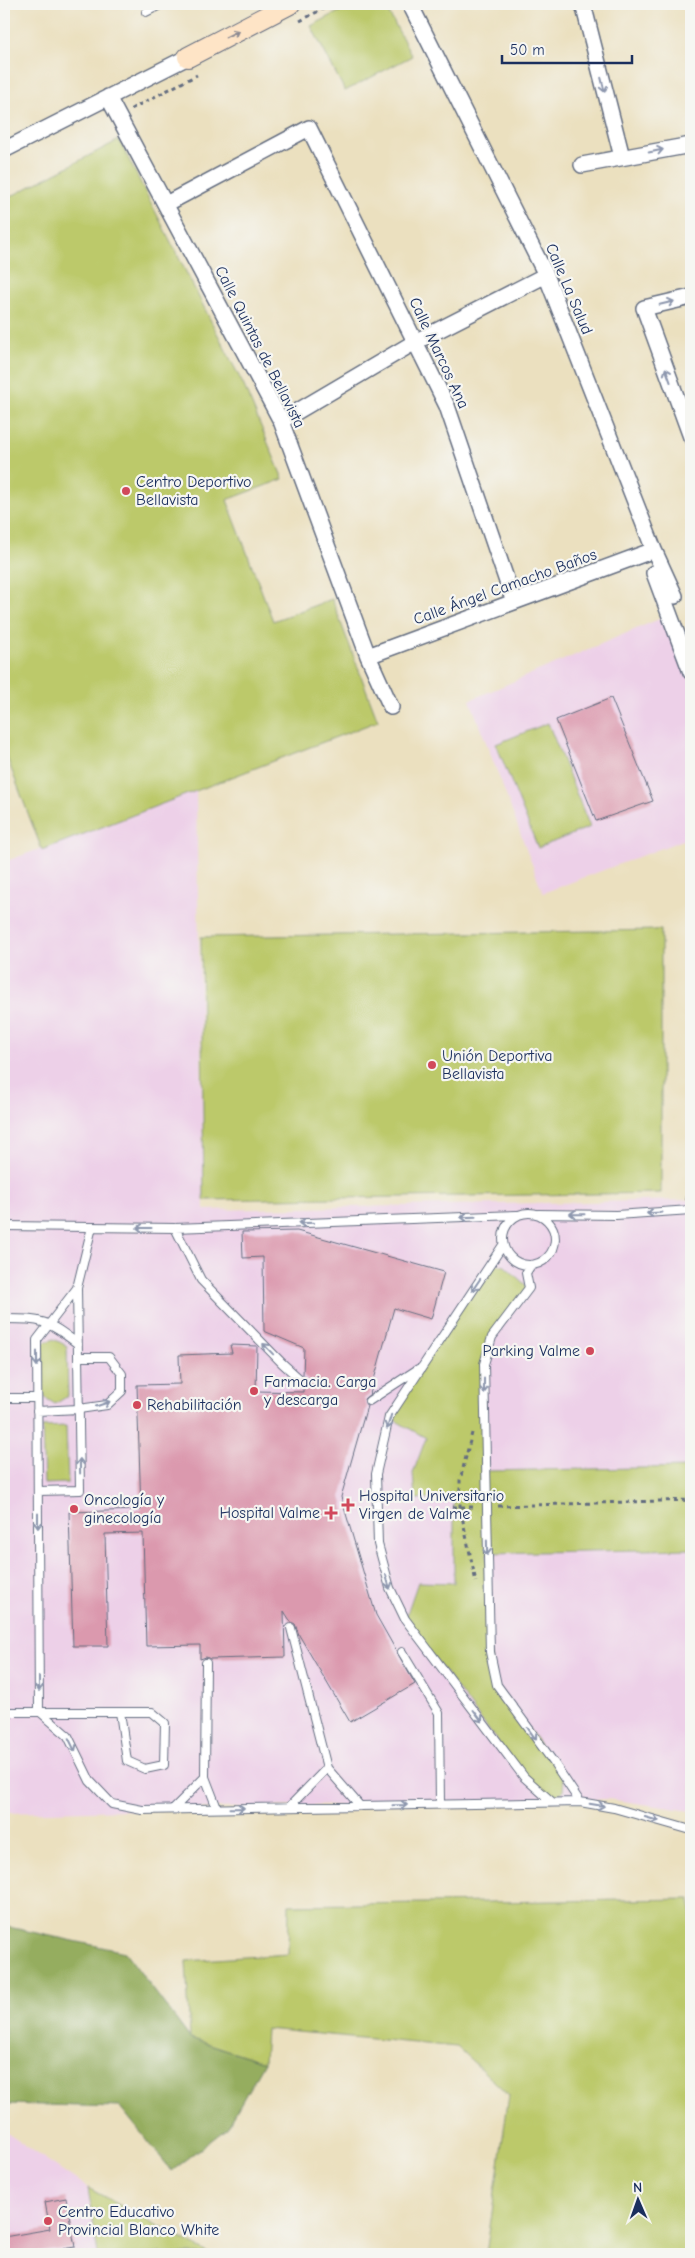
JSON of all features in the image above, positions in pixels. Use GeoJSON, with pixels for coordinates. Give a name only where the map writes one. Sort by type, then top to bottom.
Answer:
{"type":"FeatureCollection","features":[{"type":"Feature","properties":{"kind":"street"},"geometry":{"type":"LineString","coordinates":[[4,150],[290,4]]}},
{"type":"Feature","properties":{"kind":"street","name":"Calle La Salud"},"geometry":{"type":"LineString","coordinates":[[410,4],[546,275],[650,552],[691,672]]}},
{"type":"Feature","properties":{"kind":"street"},"geometry":{"type":"LineString","coordinates":[[583,4],[622,157]]}},
{"type":"Feature","properties":{"kind":"street","name":"Calle Quintas de Bellavista"},"geometry":{"type":"LineString","coordinates":[[108,97],[281,420],[368,656],[391,707]]}},
{"type":"Feature","properties":{"kind":"street","name":"Calle Marcos Ana"},"geometry":{"type":"LineString","coordinates":[[166,204],[309,128],[447,406],[514,602]]}},
{"type":"Feature","properties":{"kind":"street"},"geometry":{"type":"LineString","coordinates":[[582,165],[691,144]]}},
{"type":"Feature","properties":{"kind":"street"},"geometry":{"type":"LineString","coordinates":[[281,420],[415,342],[546,275]]}},
{"type":"Feature","properties":{"kind":"street"},"geometry":{"type":"LineString","coordinates":[[691,297],[644,308],[691,437]]}},
{"type":"Feature","properties":{"kind":"street","name":"Calle La Salud"},"geometry":{"type":"LineString","coordinates":[[650,552],[675,596]]}},
{"type":"Feature","properties":{"kind":"street","name":"Calle Ángel Camacho Baños"},"geometry":{"type":"LineString","coordinates":[[368,656],[650,552]]}},
{"type":"Feature","properties":{"kind":"lane"},"geometry":{"type":"LineString","coordinates":[[146,12],[162,4]]}},
{"type":"Feature","properties":{"kind":"lane"},"geometry":{"type":"LineString","coordinates":[[4,1226],[175,1228],[517,1215],[524,1213],[616,1215],[688,1211]]}},
{"type":"Feature","properties":{"kind":"lane"},"geometry":{"type":"LineString","coordinates":[[538,1214],[552,1226],[555,1234],[555,1243],[547,1258],[531,1265],[526,1273],[529,1288],[492,1338],[484,1364],[490,1652],[497,1686],[580,1802]]}},
{"type":"Feature","properties":{"kind":"lane"},"geometry":{"type":"LineString","coordinates":[[517,1215],[505,1227],[503,1245],[420,1368],[390,1417],[376,1474],[378,1544],[390,1588],[405,1619],[524,1778],[551,1801]]}},
{"type":"Feature","properties":{"kind":"lane"},"geometry":{"type":"LineString","coordinates":[[38,1491],[80,1490],[77,1288],[92,1227]]}},
{"type":"Feature","properties":{"kind":"lane"},"geometry":{"type":"LineString","coordinates":[[175,1228],[201,1280],[282,1364],[303,1382]]}},
{"type":"Feature","properties":{"kind":"lane"},"geometry":{"type":"LineString","coordinates":[[503,1245],[510,1258],[516,1262],[531,1265]]}},
{"type":"Feature","properties":{"kind":"lane"},"geometry":{"type":"LineString","coordinates":[[77,1288],[37,1340],[39,1711],[68,1736],[90,1781],[112,1804],[142,1810],[551,1801],[580,1802],[614,1808],[691,1830]]}},
{"type":"Feature","properties":{"kind":"lane"},"geometry":{"type":"LineString","coordinates":[[4,1319],[32,1319],[50,1323],[78,1344]]}},
{"type":"Feature","properties":{"kind":"lane"},"geometry":{"type":"LineString","coordinates":[[37,1411],[79,1409],[107,1405],[122,1391],[122,1374],[109,1357],[78,1357]]}},
{"type":"Feature","properties":{"kind":"lane"},"geometry":{"type":"LineString","coordinates":[[369,1401],[420,1368]]}},
{"type":"Feature","properties":{"kind":"lane"},"geometry":{"type":"LineString","coordinates":[[4,1398],[37,1398]]}},
{"type":"Feature","properties":{"kind":"lane"},"geometry":{"type":"LineString","coordinates":[[291,1628],[327,1768],[360,1806]]}},
{"type":"Feature","properties":{"kind":"lane"},"geometry":{"type":"LineString","coordinates":[[402,1652],[439,1713],[440,1804]]}},
{"type":"Feature","properties":{"kind":"lane"},"geometry":{"type":"LineString","coordinates":[[206,1663],[205,1777],[217,1808]]}},
{"type":"Feature","properties":{"kind":"lane"},"geometry":{"type":"LineString","coordinates":[[4,1712],[39,1711],[152,1712],[165,1723],[164,1765],[145,1769],[127,1760],[120,1712]]}},
{"type":"Feature","properties":{"kind":"lane"},"geometry":{"type":"LineString","coordinates":[[289,1807],[327,1768]]}},
{"type":"Feature","properties":{"kind":"lane"},"geometry":{"type":"LineString","coordinates":[[173,1809],[205,1777]]}},
{"type":"Feature","properties":{"kind":"path"},"geometry":{"type":"LineString","coordinates":[[688,1211],[691,1125]]}},
{"type":"Feature","properties":{"kind":"path"},"geometry":{"type":"LineString","coordinates":[[453,1508],[691,1500]]}},
{"type":"Feature","properties":{"kind":"shaded area"},"geometry":{"type":"Polygon","coordinates":[[[664,617],[691,675],[691,837],[543,893],[470,700],[664,617]]]}},
{"type":"Feature","properties":{"kind":"shaded area","name":"Hospital Universitario Virgen de Valme"},"geometry":{"type":"Polygon","coordinates":[[[196,791],[204,1210],[691,1200],[691,1811],[608,1799],[4,1813],[4,862],[196,791]]]}},
{"type":"Feature","properties":{"kind":"shaded area","name":"Centro Educativo Provincial Blanco White"},"geometry":{"type":"Polygon","coordinates":[[[4,2131],[88,2188],[98,2254],[4,2254],[4,2131]]]}},
{"type":"Feature","properties":{"kind":"green space"},"geometry":{"type":"Polygon","coordinates":[[[354,4],[384,4],[412,56],[345,91],[311,26],[354,4]]]}},
{"type":"Feature","properties":{"kind":"green space","name":"Centro Deportivo Bellavista"},"geometry":{"type":"Polygon","coordinates":[[[119,140],[244,386],[283,479],[227,500],[273,621],[332,599],[378,721],[42,850],[4,750],[4,200],[119,140]]]}},
{"type":"Feature","properties":{"kind":"green space"},"geometry":{"type":"Polygon","coordinates":[[[548,723],[590,827],[538,848],[496,744],[548,723]]]}},
{"type":"Feature","properties":{"kind":"green space","name":"Unión Deportiva Bellavista"},"geometry":{"type":"Polygon","coordinates":[[[661,930],[661,1193],[204,1200],[201,937],[661,930]]]}},
{"type":"Feature","properties":{"kind":"green space"},"geometry":{"type":"Polygon","coordinates":[[[491,1262],[505,1266],[529,1288],[492,1337],[484,1364],[485,1471],[691,1467],[691,1549],[487,1553],[490,1652],[497,1685],[564,1778],[563,1791],[551,1801],[524,1777],[405,1619],[418,1582],[454,1583],[454,1499],[415,1499],[413,1473],[426,1438],[389,1417],[491,1262]]]}},
{"type":"Feature","properties":{"kind":"green space"},"geometry":{"type":"Polygon","coordinates":[[[54,1339],[67,1346],[68,1396],[55,1404],[42,1396],[43,1343],[54,1339]]]}},
{"type":"Feature","properties":{"kind":"green space"},"geometry":{"type":"Polygon","coordinates":[[[66,1426],[68,1483],[44,1484],[42,1427],[66,1426]]]}},
{"type":"Feature","properties":{"kind":"green space"},"geometry":{"type":"Polygon","coordinates":[[[691,1899],[691,2254],[486,2254],[509,2095],[457,2047],[266,2029],[264,2062],[190,2038],[186,1961],[288,1954],[289,1905],[691,1899]]]}},
{"type":"Feature","properties":{"kind":"green space"},"geometry":{"type":"Polygon","coordinates":[[[4,1926],[125,1952],[190,2038],[264,2062],[227,2128],[172,2171],[120,2107],[4,2104],[4,1926]]]}},
{"type":"Feature","properties":{"kind":"green space"},"geometry":{"type":"Polygon","coordinates":[[[88,2188],[210,2254],[98,2254],[88,2188]]]}},
{"type":"Feature","properties":{"kind":"building"},"geometry":{"type":"Polygon","coordinates":[[[611,698],[653,801],[596,821],[556,720],[611,698]]]}},
{"type":"Feature","properties":{"kind":"building"},"geometry":{"type":"Polygon","coordinates":[[[297,1231],[444,1272],[431,1319],[394,1308],[370,1394],[364,1399],[367,1406],[341,1497],[376,1615],[415,1684],[350,1722],[299,1635],[295,1624],[291,1622],[284,1611],[285,1657],[210,1659],[206,1657],[200,1659],[200,1645],[146,1646],[143,1533],[105,1534],[108,1646],[73,1646],[69,1512],[141,1510],[137,1385],[180,1384],[179,1355],[232,1353],[230,1345],[257,1346],[256,1391],[303,1392],[303,1388],[307,1385],[308,1380],[303,1375],[304,1348],[264,1331],[263,1257],[243,1258],[242,1232],[297,1231]]]}},
{"type":"Feature","properties":{"kind":"building"},"geometry":{"type":"Polygon","coordinates":[[[66,2198],[75,2247],[30,2254],[4,2254],[4,2237],[50,2229],[45,2202],[66,2198]]]}},
{"type":"Feature","properties":{"kind":"place","name":"Centro Deportivo Bellavista"},"geometry":{"type":"Point","coordinates":[126,491]}},
{"type":"Feature","properties":{"kind":"place","name":"Unión Deportiva Bellavista"},"geometry":{"type":"Point","coordinates":[432,1065]}},
{"type":"Feature","properties":{"kind":"place","name":"Parking Valme"},"geometry":{"type":"Point","coordinates":[590,1351]}},
{"type":"Feature","properties":{"kind":"place","name":"Farmacia. Carga y descarga"},"geometry":{"type":"Point","coordinates":[254,1391]}},
{"type":"Feature","properties":{"kind":"place","name":"Rehabilitación"},"geometry":{"type":"Point","coordinates":[137,1405]}},
{"type":"Feature","properties":{"kind":"place","name":"Hospital Universitario Virgen de Valme"},"geometry":{"type":"Point","coordinates":[348,1505]}},
{"type":"Feature","properties":{"kind":"place","name":"Oncología y ginecología"},"geometry":{"type":"Point","coordinates":[74,1509]}},
{"type":"Feature","properties":{"kind":"place","name":"Hospital Valme"},"geometry":{"type":"Point","coordinates":[331,1513]}},
{"type":"Feature","properties":{"kind":"place","name":"Centro Educativo Provincial Blanco White"},"geometry":{"type":"Point","coordinates":[48,2221]}}]}
